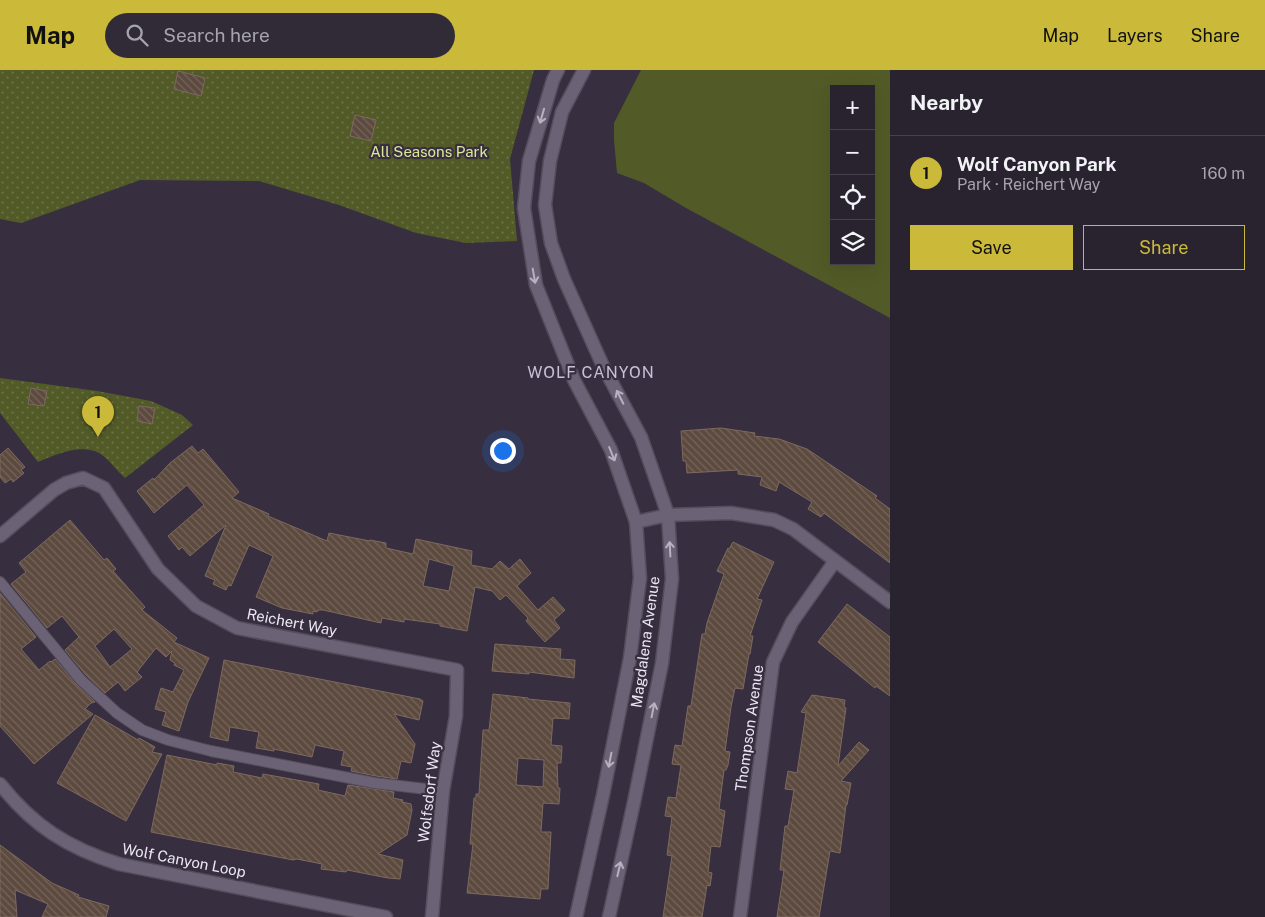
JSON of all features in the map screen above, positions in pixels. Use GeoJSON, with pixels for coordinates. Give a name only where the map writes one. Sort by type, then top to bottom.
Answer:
{"type":"FeatureCollection","features":[{"type":"Feature","properties":{"kind":"street","name":"Magdalena Avenue"},"geometry":{"type":"LineString","coordinates":[[558,70],[553,80],[529,162],[524,208],[536,285],[574,380],[611,450],[636,522],[640,578],[630,658],[603,795],[576,917]]}},
{"type":"Feature","properties":{"kind":"street","name":"Magdalena Avenue"},"geometry":{"type":"LineString","coordinates":[[584,70],[562,112],[550,161],[545,205],[551,244],[564,279],[596,348],[641,437],[668,515],[672,579],[662,663],[609,917]]}},
{"type":"Feature","properties":{"kind":"street","name":"Reichert Way"},"geometry":{"type":"LineString","coordinates":[[0,536],[54,490],[66,483],[83,478],[104,488],[158,569],[196,606],[237,628],[457,670]]}},
{"type":"Feature","properties":{"kind":"street"},"geometry":{"type":"LineString","coordinates":[[636,522],[668,515],[731,513],[774,520],[793,529],[890,602]]}},
{"type":"Feature","properties":{"kind":"street","name":"Thompson Avenue"},"geometry":{"type":"LineString","coordinates":[[740,917],[773,662],[792,622],[835,560]]}},
{"type":"Feature","properties":{"kind":"street","name":"Wolfsdorf Way"},"geometry":{"type":"LineString","coordinates":[[432,917],[443,791],[456,716],[457,670]]}},
{"type":"Feature","properties":{"kind":"street","name":"Wolf Canyon Loop"},"geometry":{"type":"LineString","coordinates":[[0,784],[13,801],[38,824],[69,845],[95,856],[119,864],[386,917]]}},
{"type":"Feature","properties":{"kind":"lane"},"geometry":{"type":"LineString","coordinates":[[0,582],[81,680],[117,713],[142,730],[168,740],[211,751],[368,782],[443,791]]}},
{"type":"Feature","properties":{"kind":"green space","name":"All Seasons Park"},"geometry":{"type":"Polygon","coordinates":[[[0,70],[534,70],[510,159],[517,241],[466,243],[416,233],[339,205],[259,181],[140,180],[21,223],[0,219],[0,70]]]}},
{"type":"Feature","properties":{"kind":"green space"},"geometry":{"type":"Polygon","coordinates":[[[641,70],[890,70],[890,318],[686,208],[644,183],[617,173],[614,123],[641,70]]]}},
{"type":"Feature","properties":{"kind":"green space"},"geometry":{"type":"Polygon","coordinates":[[[0,378],[97,391],[151,401],[182,415],[193,425],[125,478],[105,458],[92,450],[68,451],[38,462],[0,413],[0,378]]]}},
{"type":"Feature","properties":{"kind":"building"},"geometry":{"type":"Polygon","coordinates":[[[178,71],[205,78],[201,96],[174,89],[178,71]]]}},
{"type":"Feature","properties":{"kind":"building"},"geometry":{"type":"Polygon","coordinates":[[[355,115],[376,120],[371,141],[350,136],[355,115]]]}},
{"type":"Feature","properties":{"kind":"building"},"geometry":{"type":"Polygon","coordinates":[[[31,388],[47,391],[44,406],[28,404],[31,388]]]}},
{"type":"Feature","properties":{"kind":"building"},"geometry":{"type":"Polygon","coordinates":[[[139,406],[155,408],[152,424],[137,421],[139,406]]]}},
{"type":"Feature","properties":{"kind":"building"},"geometry":{"type":"Polygon","coordinates":[[[721,428],[755,433],[754,436],[779,439],[807,449],[877,496],[875,498],[890,509],[890,563],[824,513],[821,517],[808,509],[812,502],[779,482],[776,491],[760,485],[762,477],[738,474],[738,470],[687,473],[686,461],[683,461],[681,431],[721,428]]]}},
{"type":"Feature","properties":{"kind":"building"},"geometry":{"type":"Polygon","coordinates":[[[192,446],[198,453],[203,449],[239,492],[232,498],[269,514],[268,516],[327,541],[329,533],[386,543],[386,548],[413,554],[416,539],[472,551],[471,565],[492,569],[500,561],[509,569],[520,559],[531,573],[517,586],[538,610],[553,597],[565,610],[554,620],[560,628],[545,642],[526,621],[528,618],[506,595],[500,600],[492,591],[475,587],[467,631],[440,626],[440,624],[404,619],[404,622],[382,618],[381,623],[323,610],[313,611],[313,614],[282,608],[256,597],[273,556],[249,545],[231,586],[228,585],[226,590],[213,584],[215,580],[205,576],[226,525],[190,556],[182,547],[179,550],[168,536],[204,505],[187,485],[154,513],[137,491],[153,478],[154,480],[170,463],[192,446]],[[429,559],[423,586],[449,591],[454,566],[429,559]]]}},
{"type":"Feature","properties":{"kind":"building"},"geometry":{"type":"Polygon","coordinates":[[[8,448],[25,467],[21,470],[24,473],[13,482],[11,479],[5,483],[0,477],[0,455],[8,448]]]}},
{"type":"Feature","properties":{"kind":"building"},"geometry":{"type":"Polygon","coordinates":[[[70,520],[104,560],[107,558],[116,569],[113,571],[145,607],[142,610],[177,638],[174,642],[209,658],[188,702],[179,731],[162,725],[166,712],[155,709],[161,688],[173,692],[184,670],[174,665],[175,663],[170,660],[172,651],[166,657],[156,648],[137,672],[142,677],[125,691],[118,682],[105,693],[86,675],[65,650],[79,637],[62,616],[47,628],[11,584],[26,572],[19,563],[70,520]],[[114,629],[95,646],[110,667],[132,649],[114,629]]]}},
{"type":"Feature","properties":{"kind":"building"},"geometry":{"type":"Polygon","coordinates":[[[733,542],[774,562],[757,599],[762,600],[750,636],[753,636],[743,689],[735,688],[731,707],[725,751],[730,752],[728,765],[726,770],[724,770],[719,809],[725,811],[720,847],[711,846],[708,872],[712,873],[710,886],[707,885],[702,917],[663,917],[672,856],[667,855],[672,817],[665,816],[668,797],[676,798],[681,765],[672,764],[675,745],[682,746],[688,706],[691,706],[702,634],[705,634],[724,574],[717,571],[733,542]]]}},
{"type":"Feature","properties":{"kind":"building"},"geometry":{"type":"Polygon","coordinates":[[[0,593],[36,637],[21,649],[39,670],[55,659],[76,684],[95,702],[85,709],[93,714],[34,764],[0,726],[0,593]]]}},
{"type":"Feature","properties":{"kind":"building"},"geometry":{"type":"Polygon","coordinates":[[[847,604],[890,637],[890,696],[876,686],[875,688],[818,642],[847,604]]]}},
{"type":"Feature","properties":{"kind":"building"},"geometry":{"type":"Polygon","coordinates":[[[495,644],[561,649],[560,659],[575,660],[574,678],[529,672],[529,674],[492,671],[495,644]]]}},
{"type":"Feature","properties":{"kind":"building"},"geometry":{"type":"Polygon","coordinates":[[[224,660],[420,699],[423,701],[419,720],[394,714],[415,744],[411,763],[401,761],[397,779],[351,771],[352,767],[341,765],[344,751],[315,745],[312,757],[274,749],[274,751],[256,748],[259,732],[230,727],[228,741],[210,737],[224,660]]]}},
{"type":"Feature","properties":{"kind":"building"},"geometry":{"type":"Polygon","coordinates":[[[493,694],[570,703],[569,719],[553,718],[551,745],[562,746],[561,763],[557,763],[558,788],[560,788],[559,804],[543,803],[541,832],[551,832],[548,889],[541,889],[540,899],[467,893],[473,844],[470,844],[474,798],[476,798],[476,794],[479,794],[483,730],[489,730],[493,694]],[[518,758],[516,785],[543,787],[544,760],[518,758]]]}},
{"type":"Feature","properties":{"kind":"building"},"geometry":{"type":"Polygon","coordinates":[[[812,695],[845,700],[844,707],[846,708],[838,766],[859,742],[869,750],[841,781],[851,783],[846,805],[840,853],[830,851],[819,917],[777,917],[784,870],[780,870],[785,826],[788,826],[794,790],[785,789],[788,771],[797,773],[806,713],[801,712],[812,695]]]}},
{"type":"Feature","properties":{"kind":"building"},"geometry":{"type":"Polygon","coordinates":[[[95,715],[138,740],[139,738],[155,747],[152,752],[162,754],[126,821],[57,783],[95,715]]]}},
{"type":"Feature","properties":{"kind":"building"},"geometry":{"type":"Polygon","coordinates":[[[167,755],[217,765],[217,763],[234,766],[233,772],[262,778],[263,774],[319,784],[318,790],[345,796],[348,785],[394,792],[393,798],[411,804],[412,810],[407,835],[378,854],[403,860],[400,879],[347,870],[346,872],[321,869],[322,864],[151,832],[167,755]]]}},
{"type":"Feature","properties":{"kind":"building"},"geometry":{"type":"Polygon","coordinates":[[[0,845],[52,883],[79,895],[78,897],[109,906],[106,917],[42,917],[48,904],[15,890],[17,917],[0,917],[0,845]]]}},
{"type":"Feature","properties":{"kind":"place","name":"Wolf Canyon Park"},"geometry":{"type":"Point","coordinates":[98,437]}},
{"type":"Feature","properties":{"kind":"district","name":"WOLF CANYON"},"geometry":{"type":"Point","coordinates":[591,372]}}]}
